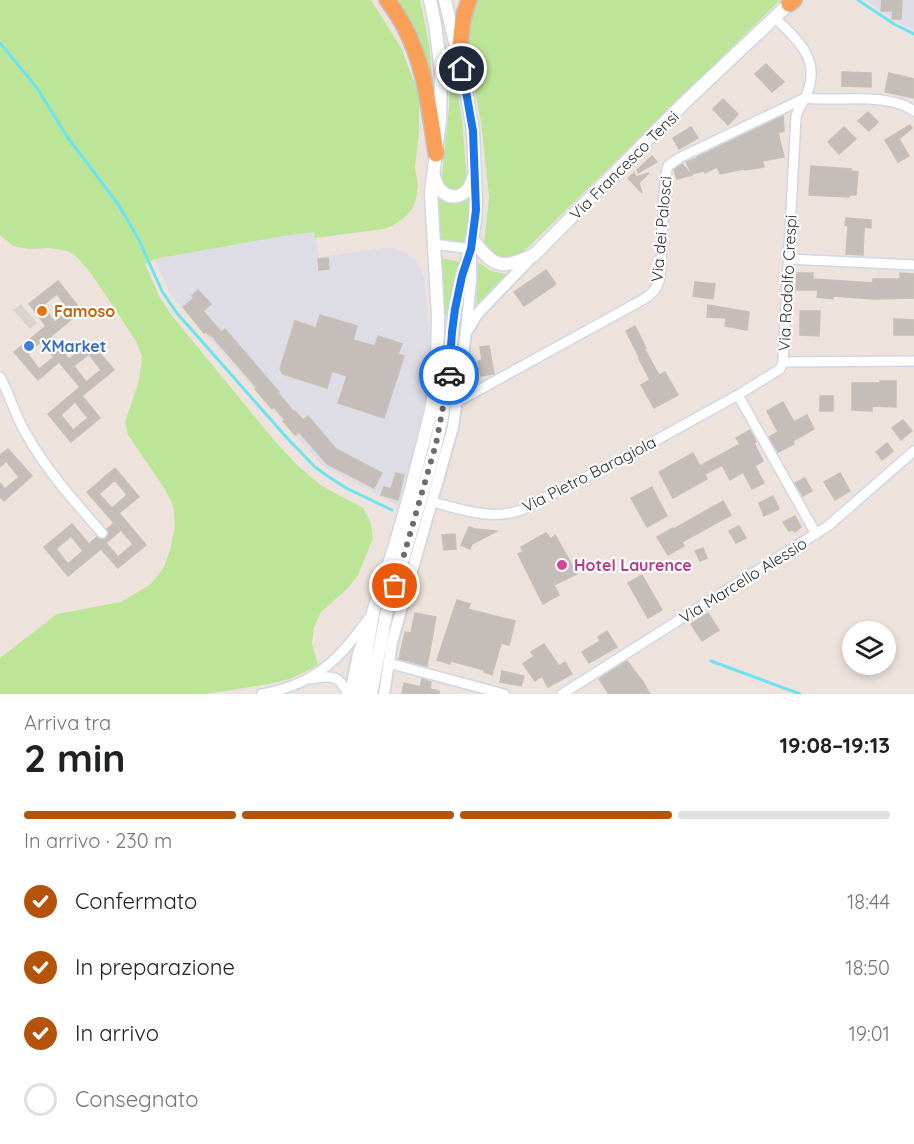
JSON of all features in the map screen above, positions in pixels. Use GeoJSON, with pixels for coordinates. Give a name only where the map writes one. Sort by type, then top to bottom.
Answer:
{"type":"FeatureCollection","features":[{"type":"Feature","properties":{"kind":"highway"},"geometry":{"type":"LineString","coordinates":[[387,0],[405,26],[421,65],[429,104],[435,160]]}},
{"type":"Feature","properties":{"kind":"highway"},"geometry":{"type":"LineString","coordinates":[[459,55],[463,18],[469,0]]}},
{"type":"Feature","properties":{"kind":"main road"},"geometry":{"type":"LineString","coordinates":[[360,694],[373,612],[405,513],[434,397],[438,315],[430,198],[440,120],[441,71],[430,0]]}},
{"type":"Feature","properties":{"kind":"main road"},"geometry":{"type":"LineString","coordinates":[[371,694],[387,611],[441,422],[448,382],[455,309],[472,244],[476,201],[473,131],[459,55],[445,0]]}},
{"type":"Feature","properties":{"kind":"main road","name":"Via Francesco Tensi"},"geometry":{"type":"LineString","coordinates":[[534,255],[684,104],[792,1]]}},
{"type":"Feature","properties":{"kind":"main road"},"geometry":{"type":"LineString","coordinates":[[435,160],[433,172],[437,187],[443,194],[454,196],[463,194],[471,186],[474,165]]}},
{"type":"Feature","properties":{"kind":"main road"},"geometry":{"type":"LineString","coordinates":[[472,244],[499,264],[514,263],[534,255]]}},
{"type":"Feature","properties":{"kind":"street","name":"Via Rodolfo Crespi"},"geometry":{"type":"LineString","coordinates":[[738,394],[778,370],[783,362],[796,117],[810,81],[810,66],[802,45],[775,18]]}},
{"type":"Feature","properties":{"kind":"street"},"geometry":{"type":"LineString","coordinates":[[805,98],[891,101],[905,105],[914,111]]}},
{"type":"Feature","properties":{"kind":"street","name":"Via dei Palosci"},"geometry":{"type":"LineString","coordinates":[[457,402],[655,291],[660,275],[665,175],[668,166],[676,160],[805,98]]}},
{"type":"Feature","properties":{"kind":"street"},"geometry":{"type":"LineString","coordinates":[[384,694],[397,624],[449,447],[466,332],[472,244],[434,244]]}},
{"type":"Feature","properties":{"kind":"street","name":"Via Francesco Tensi"},"geometry":{"type":"LineString","coordinates":[[466,332],[475,317],[534,255]]}},
{"type":"Feature","properties":{"kind":"street"},"geometry":{"type":"LineString","coordinates":[[789,259],[914,265]]}},
{"type":"Feature","properties":{"kind":"street"},"geometry":{"type":"LineString","coordinates":[[783,362],[914,361]]}},
{"type":"Feature","properties":{"kind":"street"},"geometry":{"type":"LineString","coordinates":[[0,377],[21,425],[42,459],[68,494],[102,533]]}},
{"type":"Feature","properties":{"kind":"street"},"geometry":{"type":"LineString","coordinates":[[738,394],[816,534]]}},
{"type":"Feature","properties":{"kind":"street","name":"Via Pietro Baragiola"},"geometry":{"type":"LineString","coordinates":[[432,502],[495,515],[521,510],[631,454],[738,394]]}},
{"type":"Feature","properties":{"kind":"street","name":"Via Marcello Alessio"},"geometry":{"type":"LineString","coordinates":[[562,694],[835,521],[914,451]]}},
{"type":"Feature","properties":{"kind":"street"},"geometry":{"type":"LineString","coordinates":[[306,681],[344,650],[373,612]]}},
{"type":"Feature","properties":{"kind":"street"},"geometry":{"type":"LineString","coordinates":[[349,694],[358,654],[373,612]]}},
{"type":"Feature","properties":{"kind":"street"},"geometry":{"type":"LineString","coordinates":[[388,663],[504,694]]}},
{"type":"Feature","properties":{"kind":"street"},"geometry":{"type":"LineString","coordinates":[[262,694],[286,689],[320,677],[334,678],[349,694]]}},
{"type":"Feature","properties":{"kind":"shaded area"},"geometry":{"type":"Polygon","coordinates":[[[865,0],[914,0],[914,30],[903,25],[865,0]]]}},
{"type":"Feature","properties":{"kind":"shaded area"},"geometry":{"type":"Polygon","coordinates":[[[315,232],[319,257],[395,248],[416,261],[424,278],[430,336],[430,380],[418,439],[398,506],[320,463],[170,294],[155,259],[315,232]]]}},
{"type":"Feature","properties":{"kind":"shaded area"},"geometry":{"type":"Polygon","coordinates":[[[21,304],[37,323],[30,329],[13,310],[21,304]]]}},
{"type":"Feature","properties":{"kind":"green space"},"geometry":{"type":"Polygon","coordinates":[[[0,0],[371,0],[401,48],[419,94],[419,133],[415,167],[418,186],[416,200],[404,218],[383,229],[315,238],[314,232],[283,236],[155,259],[145,264],[160,298],[173,317],[273,439],[298,466],[322,486],[363,508],[371,523],[373,538],[358,575],[348,588],[321,612],[314,627],[312,644],[318,665],[290,679],[206,694],[0,694],[0,658],[57,614],[121,602],[151,584],[164,567],[175,526],[173,505],[128,435],[125,422],[138,384],[141,367],[142,356],[136,341],[90,272],[76,256],[68,251],[50,248],[28,249],[13,246],[0,235],[0,0]]]}},
{"type":"Feature","properties":{"kind":"green space"},"geometry":{"type":"Polygon","coordinates":[[[393,0],[420,0],[429,44],[433,86],[432,86],[393,0]]]}},
{"type":"Feature","properties":{"kind":"green space"},"geometry":{"type":"Polygon","coordinates":[[[476,0],[780,0],[518,257],[497,260],[488,252],[484,243],[489,197],[481,122],[466,39],[471,11],[476,0]]]}},
{"type":"Feature","properties":{"kind":"green space"},"geometry":{"type":"Polygon","coordinates":[[[456,81],[467,179],[466,184],[457,192],[447,190],[442,182],[449,84],[456,81]]]}},
{"type":"Feature","properties":{"kind":"green space"},"geometry":{"type":"Polygon","coordinates":[[[440,197],[454,202],[471,199],[468,233],[464,244],[439,242],[437,199],[440,197]]]}},
{"type":"Feature","properties":{"kind":"green space"},"geometry":{"type":"Polygon","coordinates":[[[441,258],[461,262],[447,316],[444,313],[441,258]]]}},
{"type":"Feature","properties":{"kind":"green space"},"geometry":{"type":"Polygon","coordinates":[[[480,263],[491,271],[507,276],[478,304],[477,265],[480,263]]]}},
{"type":"Feature","properties":{"kind":"building"},"geometry":{"type":"Polygon","coordinates":[[[882,0],[902,0],[901,19],[892,19],[893,11],[881,11],[882,0]]]}},
{"type":"Feature","properties":{"kind":"building"},"geometry":{"type":"Polygon","coordinates":[[[766,64],[784,82],[772,92],[755,74],[766,64]]]}},
{"type":"Feature","properties":{"kind":"building"},"geometry":{"type":"Polygon","coordinates":[[[842,72],[871,73],[871,87],[842,86],[842,72]]]}},
{"type":"Feature","properties":{"kind":"building"},"geometry":{"type":"Polygon","coordinates":[[[889,73],[914,79],[914,98],[885,92],[889,73]]]}},
{"type":"Feature","properties":{"kind":"building"},"geometry":{"type":"Polygon","coordinates":[[[723,99],[738,114],[728,125],[713,109],[723,99]]]}},
{"type":"Feature","properties":{"kind":"building"},"geometry":{"type":"Polygon","coordinates":[[[868,112],[878,122],[869,131],[858,121],[868,112]]]}},
{"type":"Feature","properties":{"kind":"building"},"geometry":{"type":"Polygon","coordinates":[[[783,116],[784,131],[778,133],[784,157],[762,161],[764,167],[720,174],[717,167],[705,173],[704,171],[692,174],[686,162],[783,116]]]}},
{"type":"Feature","properties":{"kind":"building"},"geometry":{"type":"Polygon","coordinates":[[[910,125],[912,128],[899,139],[909,156],[898,162],[885,140],[910,125]]]}},
{"type":"Feature","properties":{"kind":"building"},"geometry":{"type":"Polygon","coordinates":[[[691,127],[698,138],[679,149],[673,138],[691,127]]]}},
{"type":"Feature","properties":{"kind":"building"},"geometry":{"type":"Polygon","coordinates":[[[844,127],[856,139],[839,154],[828,142],[844,127]]]}},
{"type":"Feature","properties":{"kind":"building"},"geometry":{"type":"Polygon","coordinates":[[[652,156],[657,162],[638,173],[637,170],[652,156]]]}},
{"type":"Feature","properties":{"kind":"building"},"geometry":{"type":"Polygon","coordinates":[[[682,164],[692,175],[677,179],[674,170],[682,164]]]}},
{"type":"Feature","properties":{"kind":"building"},"geometry":{"type":"Polygon","coordinates":[[[811,166],[851,169],[851,171],[858,172],[856,195],[849,195],[849,197],[809,195],[811,166]]]}},
{"type":"Feature","properties":{"kind":"building"},"geometry":{"type":"Polygon","coordinates":[[[634,173],[636,177],[649,173],[639,183],[642,193],[628,178],[634,173]]]}},
{"type":"Feature","properties":{"kind":"building"},"geometry":{"type":"Polygon","coordinates":[[[846,218],[871,220],[871,228],[864,227],[863,255],[846,254],[848,226],[845,225],[846,218]]]}},
{"type":"Feature","properties":{"kind":"building"},"geometry":{"type":"Polygon","coordinates":[[[328,258],[329,269],[319,270],[318,259],[328,258]]]}},
{"type":"Feature","properties":{"kind":"building"},"geometry":{"type":"Polygon","coordinates":[[[546,270],[556,284],[524,306],[514,292],[546,270]]]}},
{"type":"Feature","properties":{"kind":"building"},"geometry":{"type":"Polygon","coordinates":[[[797,273],[813,273],[813,279],[873,283],[873,279],[900,279],[900,273],[914,274],[914,298],[873,299],[833,296],[833,299],[817,297],[818,290],[796,290],[797,273]]]}},
{"type":"Feature","properties":{"kind":"building"},"geometry":{"type":"Polygon","coordinates":[[[58,281],[82,311],[50,337],[69,359],[91,342],[114,370],[82,396],[100,418],[71,442],[48,414],[80,387],[59,362],[38,380],[14,352],[46,326],[29,304],[58,281]],[[57,294],[42,306],[55,322],[69,310],[57,294]],[[42,341],[27,353],[39,369],[54,357],[42,341]],[[89,354],[74,366],[86,382],[101,370],[89,354]],[[75,402],[61,415],[73,430],[88,418],[75,402]]]}},
{"type":"Feature","properties":{"kind":"building"},"geometry":{"type":"Polygon","coordinates":[[[695,282],[715,284],[713,299],[693,296],[695,282]]]}},
{"type":"Feature","properties":{"kind":"building"},"geometry":{"type":"Polygon","coordinates":[[[198,290],[211,304],[203,311],[221,332],[225,329],[294,412],[303,420],[308,416],[336,449],[382,473],[374,488],[327,464],[299,432],[295,435],[283,421],[285,420],[274,407],[272,409],[211,335],[204,333],[183,307],[194,298],[192,296],[198,290]]]}},
{"type":"Feature","properties":{"kind":"building"},"geometry":{"type":"Polygon","coordinates":[[[708,305],[749,312],[747,330],[725,326],[726,318],[707,317],[708,305]]]}},
{"type":"Feature","properties":{"kind":"building"},"geometry":{"type":"Polygon","coordinates":[[[800,311],[820,311],[819,336],[800,335],[800,311]]]}},
{"type":"Feature","properties":{"kind":"building"},"geometry":{"type":"Polygon","coordinates":[[[320,315],[357,326],[353,340],[375,346],[378,336],[402,344],[398,354],[404,356],[384,418],[338,403],[347,376],[332,371],[327,388],[283,374],[280,369],[295,321],[316,328],[320,315]]]}},
{"type":"Feature","properties":{"kind":"building"},"geometry":{"type":"Polygon","coordinates":[[[894,319],[914,320],[914,335],[894,335],[894,319]]]}},
{"type":"Feature","properties":{"kind":"building"},"geometry":{"type":"Polygon","coordinates":[[[635,326],[659,375],[665,372],[678,395],[654,408],[641,385],[650,380],[626,331],[635,326]]]}},
{"type":"Feature","properties":{"kind":"building"},"geometry":{"type":"Polygon","coordinates":[[[489,346],[494,374],[481,376],[478,361],[482,360],[480,347],[489,346]]]}},
{"type":"Feature","properties":{"kind":"building"},"geometry":{"type":"Polygon","coordinates":[[[880,381],[896,381],[896,407],[872,406],[872,411],[852,410],[852,383],[880,383],[880,381]]]}},
{"type":"Feature","properties":{"kind":"building"},"geometry":{"type":"Polygon","coordinates":[[[820,396],[833,396],[833,411],[820,411],[820,396]]]}},
{"type":"Feature","properties":{"kind":"building"},"geometry":{"type":"Polygon","coordinates":[[[783,402],[794,422],[807,415],[814,429],[793,441],[794,444],[778,452],[769,437],[778,432],[767,411],[783,402]]]}},
{"type":"Feature","properties":{"kind":"building"},"geometry":{"type":"Polygon","coordinates":[[[903,420],[912,431],[901,440],[892,428],[903,420]]]}},
{"type":"Feature","properties":{"kind":"building"},"geometry":{"type":"Polygon","coordinates":[[[750,430],[763,461],[755,466],[764,483],[752,489],[743,472],[730,480],[722,465],[705,474],[707,479],[673,498],[659,472],[693,453],[700,466],[740,444],[736,438],[750,430]]]}},
{"type":"Feature","properties":{"kind":"building"},"geometry":{"type":"Polygon","coordinates":[[[887,443],[893,451],[882,460],[876,452],[887,443]]]}},
{"type":"Feature","properties":{"kind":"building"},"geometry":{"type":"Polygon","coordinates":[[[8,449],[32,476],[4,501],[0,497],[0,483],[5,489],[19,477],[6,461],[0,467],[0,455],[8,449]]]}},
{"type":"Feature","properties":{"kind":"building"},"geometry":{"type":"Polygon","coordinates":[[[115,468],[139,497],[119,513],[146,545],[118,568],[101,549],[68,576],[44,547],[72,524],[89,544],[97,537],[103,540],[107,538],[109,532],[107,529],[114,523],[87,492],[115,468]],[[115,480],[99,494],[112,508],[127,495],[115,480]],[[121,530],[106,543],[118,557],[133,544],[121,530]],[[71,536],[56,549],[68,564],[83,551],[71,536]]]}},
{"type":"Feature","properties":{"kind":"building"},"geometry":{"type":"Polygon","coordinates":[[[396,473],[404,475],[398,500],[381,495],[384,487],[391,489],[396,473]]]}},
{"type":"Feature","properties":{"kind":"building"},"geometry":{"type":"Polygon","coordinates":[[[840,473],[850,491],[835,500],[824,482],[840,473]]]}},
{"type":"Feature","properties":{"kind":"building"},"geometry":{"type":"Polygon","coordinates":[[[805,478],[812,491],[803,496],[795,483],[805,478]]]}},
{"type":"Feature","properties":{"kind":"building"},"geometry":{"type":"Polygon","coordinates":[[[652,487],[667,516],[647,527],[631,498],[652,487]]]}},
{"type":"Feature","properties":{"kind":"building"},"geometry":{"type":"Polygon","coordinates":[[[773,496],[779,509],[764,516],[759,503],[773,496]]]}},
{"type":"Feature","properties":{"kind":"building"},"geometry":{"type":"Polygon","coordinates":[[[723,501],[731,515],[682,542],[684,546],[668,555],[657,537],[723,501]]]}},
{"type":"Feature","properties":{"kind":"building"},"geometry":{"type":"Polygon","coordinates":[[[795,516],[801,527],[795,532],[789,531],[783,522],[795,516]]]}},
{"type":"Feature","properties":{"kind":"building"},"geometry":{"type":"Polygon","coordinates":[[[739,526],[746,538],[736,543],[729,531],[739,526]]]}},
{"type":"Feature","properties":{"kind":"building"},"geometry":{"type":"Polygon","coordinates":[[[469,527],[497,531],[472,544],[470,549],[461,545],[469,527]]]}},
{"type":"Feature","properties":{"kind":"building","name":"Hotel Laurence"},"geometry":{"type":"Polygon","coordinates":[[[546,533],[551,539],[555,535],[577,574],[554,585],[559,595],[543,604],[518,554],[523,552],[521,547],[546,533]]]}},
{"type":"Feature","properties":{"kind":"building"},"geometry":{"type":"Polygon","coordinates":[[[455,534],[456,549],[444,550],[442,535],[455,534]]]}},
{"type":"Feature","properties":{"kind":"building"},"geometry":{"type":"Polygon","coordinates":[[[703,548],[707,558],[700,561],[695,551],[703,548]]]}},
{"type":"Feature","properties":{"kind":"building"},"geometry":{"type":"Polygon","coordinates":[[[642,575],[662,610],[648,618],[628,583],[642,575]]]}},
{"type":"Feature","properties":{"kind":"building"},"geometry":{"type":"Polygon","coordinates":[[[457,600],[470,604],[468,609],[515,621],[509,645],[501,643],[492,675],[484,670],[451,661],[450,664],[437,660],[457,600]]]}},
{"type":"Feature","properties":{"kind":"building"},"geometry":{"type":"Polygon","coordinates":[[[415,613],[436,617],[427,666],[399,659],[405,632],[411,633],[415,613]]]}},
{"type":"Feature","properties":{"kind":"building"},"geometry":{"type":"Polygon","coordinates":[[[708,613],[719,630],[702,641],[691,624],[708,613]]]}},
{"type":"Feature","properties":{"kind":"building"},"geometry":{"type":"Polygon","coordinates":[[[607,631],[617,647],[589,663],[582,652],[600,641],[598,637],[607,631]]]}},
{"type":"Feature","properties":{"kind":"building"},"geometry":{"type":"Polygon","coordinates":[[[544,644],[559,666],[565,662],[572,674],[548,687],[542,676],[535,681],[523,664],[534,656],[531,652],[544,644]]]}},
{"type":"Feature","properties":{"kind":"building"},"geometry":{"type":"Polygon","coordinates":[[[627,661],[650,694],[609,694],[599,679],[627,661]]]}},
{"type":"Feature","properties":{"kind":"building"},"geometry":{"type":"Polygon","coordinates":[[[502,671],[524,676],[521,686],[500,682],[502,671]]]}},
{"type":"Feature","properties":{"kind":"building"},"geometry":{"type":"Polygon","coordinates":[[[422,679],[431,682],[430,689],[439,691],[439,694],[402,694],[404,683],[420,687],[422,679]]]}},
{"type":"Feature","properties":{"kind":"waterway"},"geometry":{"type":"LineString","coordinates":[[858,0],[894,24],[914,34]]}},
{"type":"Feature","properties":{"kind":"waterway"},"geometry":{"type":"LineString","coordinates":[[0,43],[37,88],[68,138],[118,204],[138,238],[162,291],[176,312],[315,467],[346,488],[392,510]]}},
{"type":"Feature","properties":{"kind":"waterway"},"geometry":{"type":"LineString","coordinates":[[711,661],[800,694]]}},
{"type":"Feature","properties":{"kind":"way so far"},"geometry":{"type":"LineString","coordinates":[[395,586],[436,444],[449,375]]}},
{"type":"Feature","properties":{"kind":"place","name":"Famoso"},"geometry":{"type":"Point","coordinates":[42,311]}},
{"type":"Feature","properties":{"kind":"place","name":"XMarket"},"geometry":{"type":"Point","coordinates":[29,346]}},
{"type":"Feature","properties":{"kind":"place","name":"Hotel Laurence"},"geometry":{"type":"Point","coordinates":[562,565]}},
{"type":"Feature","properties":{"kind":"route"},"geometry":{"type":"LineString","coordinates":[[449,375],[455,309],[471,249],[476,210],[473,131],[462,69]]}}]}
